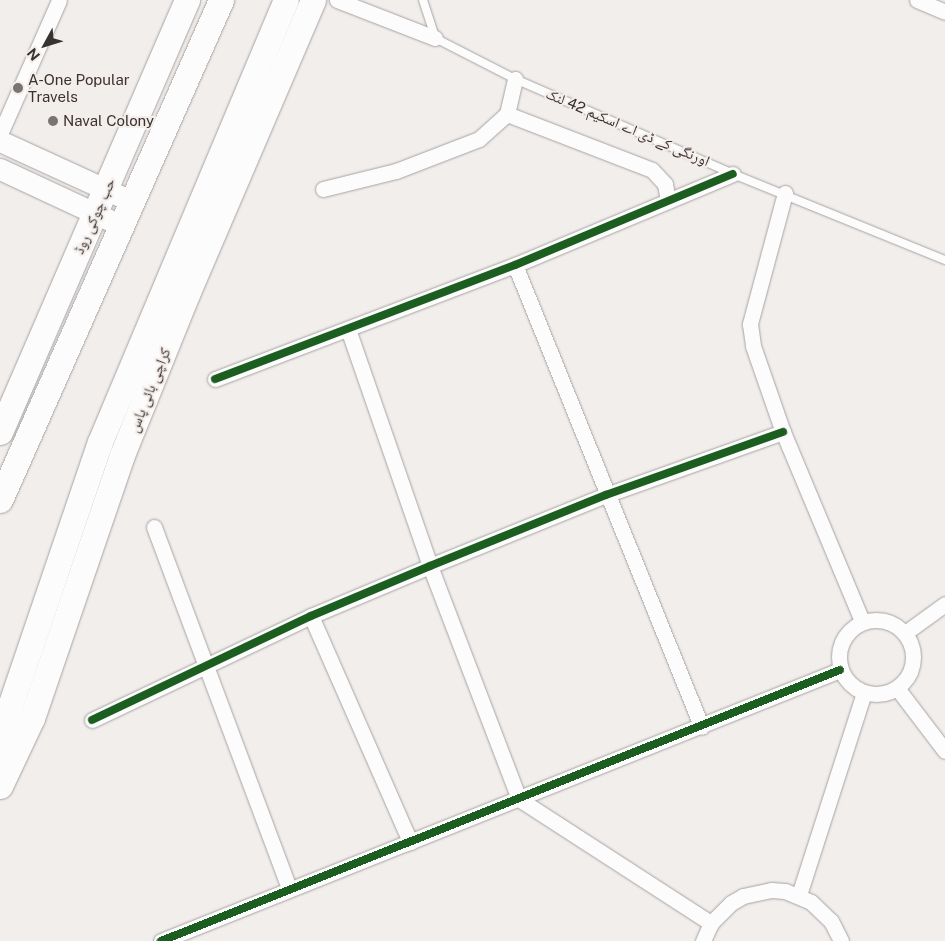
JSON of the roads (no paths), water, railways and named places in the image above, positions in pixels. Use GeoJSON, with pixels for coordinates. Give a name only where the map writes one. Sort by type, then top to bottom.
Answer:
{"type":"FeatureCollection","features":[{"type":"Feature","properties":{"kind":"highway","name":"حب چوکی روڈ"},"geometry":{"type":"LineString","coordinates":[[0,432],[187,0]]}},
{"type":"Feature","properties":{"kind":"highway"},"geometry":{"type":"LineString","coordinates":[[0,500],[221,0]]}},
{"type":"Feature","properties":{"kind":"highway","name":"کراچی بائی پاس"},"geometry":{"type":"LineString","coordinates":[[0,749],[9,709],[100,442],[286,0]]}},
{"type":"Feature","properties":{"kind":"highway","name":"کراچی بائی پاس"},"geometry":{"type":"LineString","coordinates":[[0,786],[32,718],[122,456],[187,294],[313,0]]}},
{"type":"Feature","properties":{"kind":"main road"},"geometry":{"type":"LineString","coordinates":[[0,142],[131,201]]}},
{"type":"Feature","properties":{"kind":"main road"},"geometry":{"type":"LineString","coordinates":[[0,169],[120,225]]}},
{"type":"Feature","properties":{"kind":"street"},"geometry":{"type":"LineString","coordinates":[[0,134],[59,0]]}},
{"type":"Feature","properties":{"kind":"street"},"geometry":{"type":"LineString","coordinates":[[337,0],[435,38]]}},
{"type":"Feature","properties":{"kind":"street"},"geometry":{"type":"LineString","coordinates":[[917,0],[945,12]]}},
{"type":"Feature","properties":{"kind":"street"},"geometry":{"type":"LineString","coordinates":[[323,189],[396,171],[479,139],[507,114],[515,79]]}},
{"type":"Feature","properties":{"kind":"street"},"geometry":{"type":"LineString","coordinates":[[507,114],[652,170],[665,184],[668,201]]}},
{"type":"Feature","properties":{"kind":"street"},"geometry":{"type":"LineString","coordinates":[[215,379],[515,265],[733,174]]}},
{"type":"Feature","properties":{"kind":"street"},"geometry":{"type":"LineString","coordinates":[[785,193],[750,324],[753,346],[783,432],[862,621]]}},
{"type":"Feature","properties":{"kind":"street"},"geometry":{"type":"LineString","coordinates":[[515,265],[606,495],[702,727]]}},
{"type":"Feature","properties":{"kind":"street"},"geometry":{"type":"LineString","coordinates":[[348,329],[430,566],[519,799],[711,923]]}},
{"type":"Feature","properties":{"kind":"street"},"geometry":{"type":"LineString","coordinates":[[92,720],[312,616],[430,566],[606,495],[783,432]]}},
{"type":"Feature","properties":{"kind":"street"},"geometry":{"type":"LineString","coordinates":[[154,527],[207,664],[289,889]]}},
{"type":"Feature","properties":{"kind":"street"},"geometry":{"type":"LineString","coordinates":[[904,633],[945,604]]}},
{"type":"Feature","properties":{"kind":"street"},"geometry":{"type":"LineString","coordinates":[[312,616],[410,842]]}},
{"type":"Feature","properties":{"kind":"street"},"geometry":{"type":"LineString","coordinates":[[862,621],[887,621],[904,633],[910,642],[912,663],[897,688],[885,693],[864,692],[850,684],[840,670],[842,640],[862,621]]}},
{"type":"Feature","properties":{"kind":"street"},"geometry":{"type":"LineString","coordinates":[[161,941],[702,727],[840,670]]}},
{"type":"Feature","properties":{"kind":"street"},"geometry":{"type":"LineString","coordinates":[[897,688],[945,751]]}},
{"type":"Feature","properties":{"kind":"street"},"geometry":{"type":"LineString","coordinates":[[798,895],[864,692]]}},
{"type":"Feature","properties":{"kind":"street"},"geometry":{"type":"LineString","coordinates":[[703,941],[711,923],[720,912],[743,896],[771,890],[798,895],[822,910],[840,941]]}},
{"type":"Feature","properties":{"kind":"lane"},"geometry":{"type":"LineString","coordinates":[[423,0],[435,38]]}},
{"type":"Feature","properties":{"kind":"lane","name":"اورنگی کے ڈی اے اسکیم 42 لنک"},"geometry":{"type":"LineString","coordinates":[[435,38],[515,79],[733,174],[785,193],[945,260]]}},
{"type":"Feature","properties":{"kind":"place","name":"A-One Popular Travels"},"geometry":{"type":"Point","coordinates":[18,88]}},
{"type":"Feature","properties":{"kind":"place","name":"Naval Colony"},"geometry":{"type":"Point","coordinates":[53,121]}}]}
